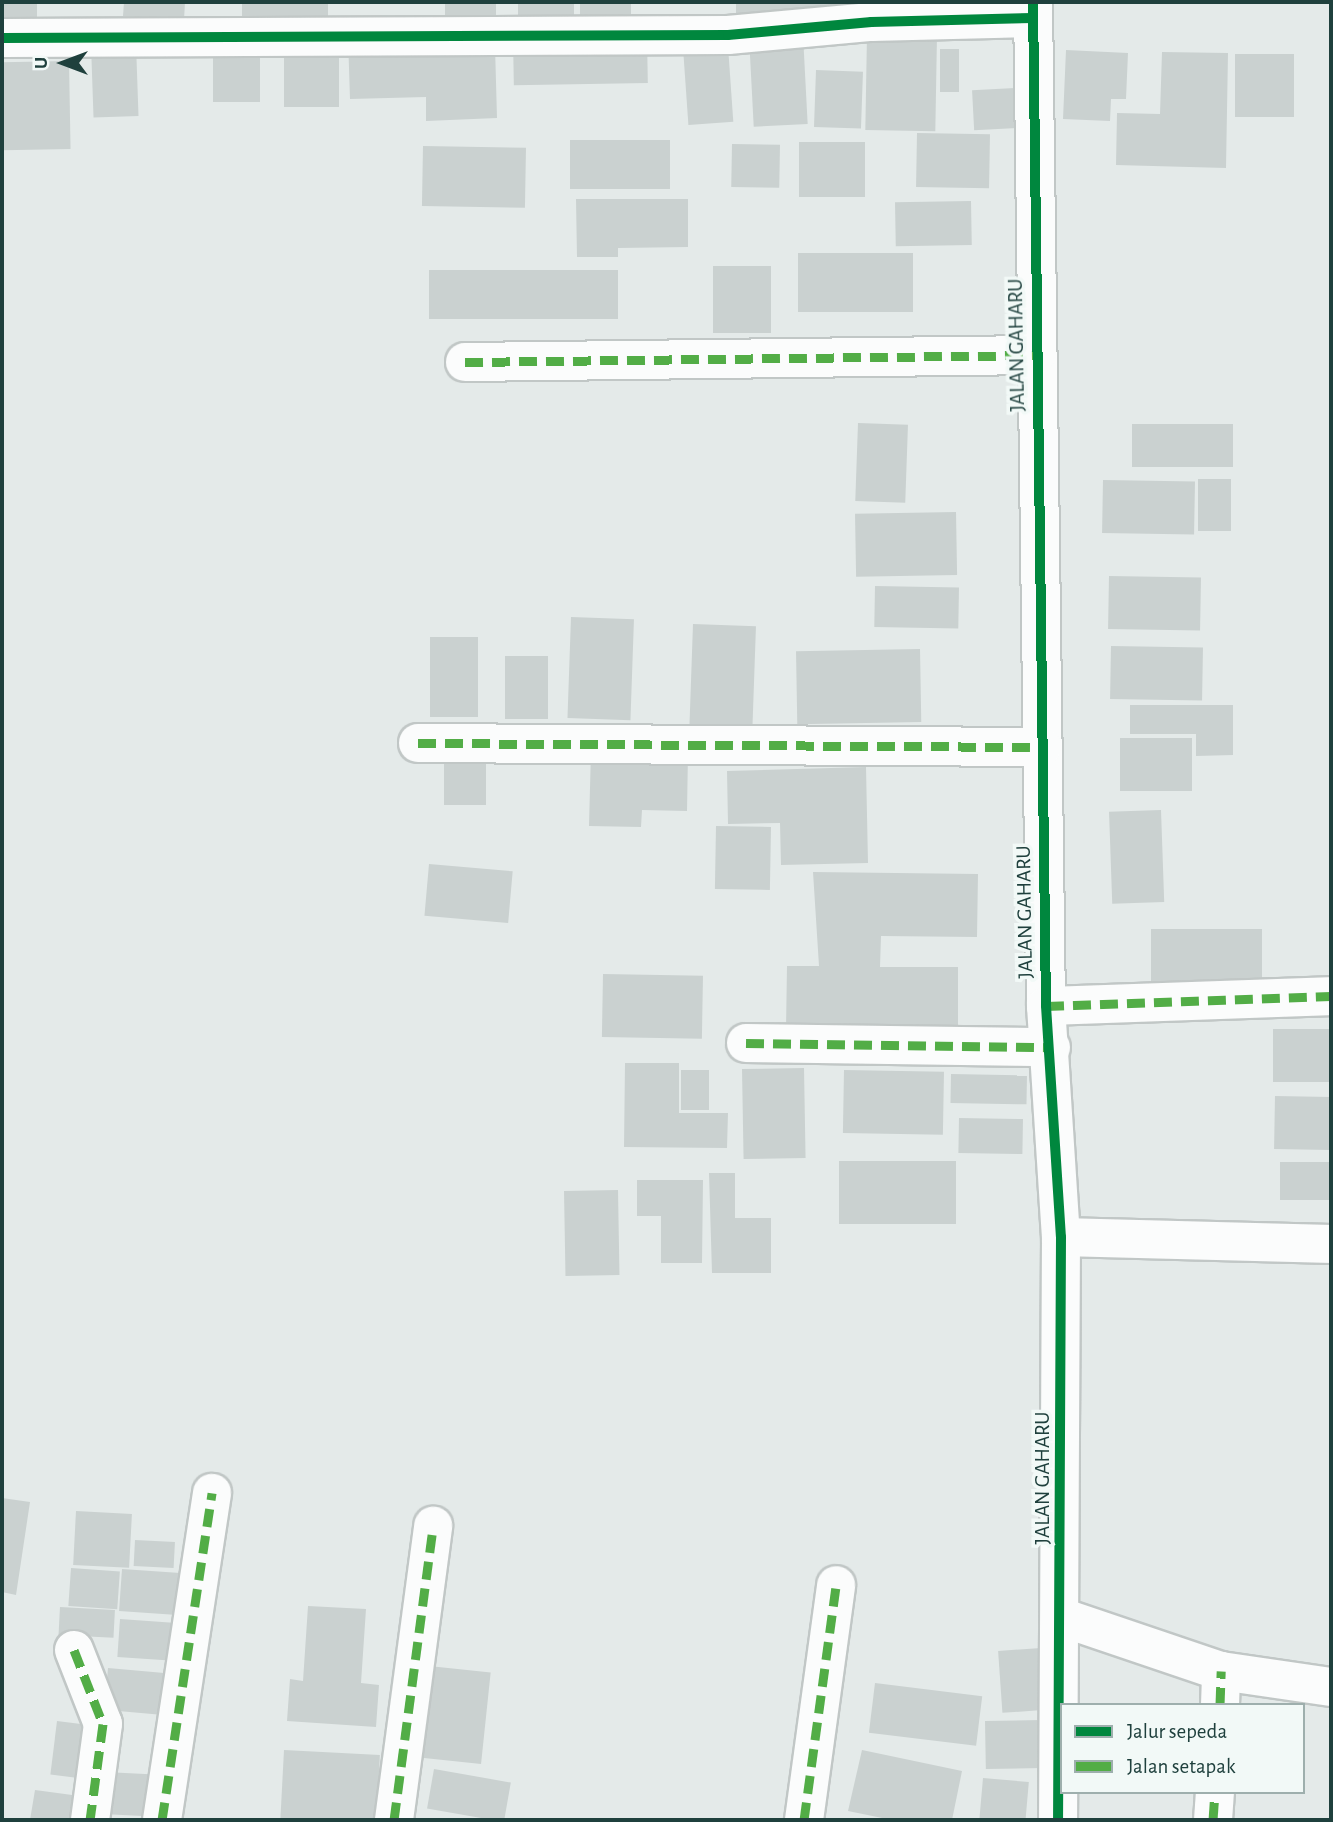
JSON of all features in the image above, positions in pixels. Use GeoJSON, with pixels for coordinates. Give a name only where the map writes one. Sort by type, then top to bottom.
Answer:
{"type":"FeatureCollection","features":[{"type":"Feature","properties":{"kind":"street"},"geometry":{"type":"LineString","coordinates":[[2,38],[728,35],[1033,10]]}},
{"type":"Feature","properties":{"kind":"street","name":"JALAN GAHARU"},"geometry":{"type":"LineString","coordinates":[[1033,10],[1046,1006],[1051,1047],[1061,1237],[1064,1618],[1061,1703]]}},
{"type":"Feature","properties":{"kind":"street"},"geometry":{"type":"LineString","coordinates":[[466,362],[1036,355]]}},
{"type":"Feature","properties":{"kind":"street"},"geometry":{"type":"LineString","coordinates":[[418,743],[1042,747]]}},
{"type":"Feature","properties":{"kind":"street"},"geometry":{"type":"LineString","coordinates":[[1046,1006],[1331,996]]}},
{"type":"Feature","properties":{"kind":"street"},"geometry":{"type":"LineString","coordinates":[[746,1043],[1051,1047]]}},
{"type":"Feature","properties":{"kind":"street"},"geometry":{"type":"LineString","coordinates":[[1061,1237],[1331,1244]]}},
{"type":"Feature","properties":{"kind":"street"},"geometry":{"type":"LineString","coordinates":[[162,1820],[212,1493]]}},
{"type":"Feature","properties":{"kind":"street"},"geometry":{"type":"LineString","coordinates":[[394,1820],[433,1525]]}},
{"type":"Feature","properties":{"kind":"street"},"geometry":{"type":"LineString","coordinates":[[804,1820],[836,1585]]}},
{"type":"Feature","properties":{"kind":"street"},"geometry":{"type":"LineString","coordinates":[[1064,1618],[1221,1688],[1331,1687]]}},
{"type":"Feature","properties":{"kind":"street"},"geometry":{"type":"LineString","coordinates":[[74,1650],[103,1724],[90,1820]]}},
{"type":"Feature","properties":{"kind":"street","name":"JALAN GAHARU"},"geometry":{"type":"LineString","coordinates":[[1058,1820],[1060,1753]]}},
{"type":"Feature","properties":{"kind":"street"},"geometry":{"type":"LineString","coordinates":[[1213,1820],[1215,1794]]}},
{"type":"Feature","properties":{"kind":"building"},"geometry":{"type":"Polygon","coordinates":[[[2,2],[37,2],[37,22],[2,22],[2,2]]]}},
{"type":"Feature","properties":{"kind":"building"},"geometry":{"type":"Polygon","coordinates":[[[124,2],[185,2],[184,20],[123,16],[124,2]]]}},
{"type":"Feature","properties":{"kind":"building"},"geometry":{"type":"Polygon","coordinates":[[[242,2],[328,2],[328,28],[242,28],[242,2]]]}},
{"type":"Feature","properties":{"kind":"building"},"geometry":{"type":"Polygon","coordinates":[[[445,2],[496,2],[496,29],[445,29],[445,2]]]}},
{"type":"Feature","properties":{"kind":"building"},"geometry":{"type":"Polygon","coordinates":[[[518,2],[574,2],[574,22],[518,22],[518,2]]]}},
{"type":"Feature","properties":{"kind":"building"},"geometry":{"type":"Polygon","coordinates":[[[580,2],[631,2],[631,18],[580,18],[580,2]]]}},
{"type":"Feature","properties":{"kind":"building"},"geometry":{"type":"Polygon","coordinates":[[[736,2],[833,2],[833,27],[736,27],[736,2]]]}},
{"type":"Feature","properties":{"kind":"building"},"geometry":{"type":"Polygon","coordinates":[[[867,34],[937,35],[935,131],[865,130],[867,34]]]}},
{"type":"Feature","properties":{"kind":"building"},"geometry":{"type":"Polygon","coordinates":[[[803,35],[808,124],[754,127],[749,38],[803,35]]]}},
{"type":"Feature","properties":{"kind":"building"},"geometry":{"type":"Polygon","coordinates":[[[647,36],[648,83],[514,85],[513,38],[647,36]]]}},
{"type":"Feature","properties":{"kind":"building"},"geometry":{"type":"Polygon","coordinates":[[[284,37],[339,37],[339,107],[284,107],[284,37]]]}},
{"type":"Feature","properties":{"kind":"building"},"geometry":{"type":"Polygon","coordinates":[[[348,37],[495,46],[497,118],[426,121],[426,97],[350,99],[348,37]]]}},
{"type":"Feature","properties":{"kind":"building"},"geometry":{"type":"Polygon","coordinates":[[[213,42],[260,42],[260,102],[213,102],[213,42]]]}},
{"type":"Feature","properties":{"kind":"building"},"geometry":{"type":"Polygon","coordinates":[[[136,44],[139,116],[94,118],[91,46],[136,44]]]}},
{"type":"Feature","properties":{"kind":"building"},"geometry":{"type":"Polygon","coordinates":[[[728,46],[733,122],[688,125],[683,49],[728,46]]]}},
{"type":"Feature","properties":{"kind":"building"},"geometry":{"type":"Polygon","coordinates":[[[940,49],[959,49],[959,92],[940,92],[940,49]]]}},
{"type":"Feature","properties":{"kind":"building"},"geometry":{"type":"Polygon","coordinates":[[[1066,50],[1128,53],[1126,99],[1111,99],[1110,121],[1063,119],[1066,50]]]}},
{"type":"Feature","properties":{"kind":"building"},"geometry":{"type":"Polygon","coordinates":[[[1162,52],[1228,53],[1226,168],[1116,165],[1117,113],[1160,114],[1162,52]]]}},
{"type":"Feature","properties":{"kind":"building"},"geometry":{"type":"Polygon","coordinates":[[[1235,54],[1294,54],[1294,117],[1235,117],[1235,54]]]}},
{"type":"Feature","properties":{"kind":"building"},"geometry":{"type":"Polygon","coordinates":[[[69,61],[71,149],[4,150],[2,62],[69,61]]]}},
{"type":"Feature","properties":{"kind":"building"},"geometry":{"type":"Polygon","coordinates":[[[816,70],[863,72],[861,129],[814,127],[816,70]]]}},
{"type":"Feature","properties":{"kind":"building"},"geometry":{"type":"Polygon","coordinates":[[[1015,88],[1017,128],[974,130],[972,90],[1015,88]]]}},
{"type":"Feature","properties":{"kind":"building"},"geometry":{"type":"Polygon","coordinates":[[[917,133],[990,134],[989,188],[916,187],[917,133]]]}},
{"type":"Feature","properties":{"kind":"building"},"geometry":{"type":"Polygon","coordinates":[[[570,140],[670,140],[670,189],[570,189],[570,140]]]}},
{"type":"Feature","properties":{"kind":"building"},"geometry":{"type":"Polygon","coordinates":[[[799,142],[865,142],[865,197],[799,197],[799,142]]]}},
{"type":"Feature","properties":{"kind":"building"},"geometry":{"type":"Polygon","coordinates":[[[732,144],[780,145],[779,188],[731,187],[732,144]]]}},
{"type":"Feature","properties":{"kind":"building"},"geometry":{"type":"Polygon","coordinates":[[[423,146],[526,148],[525,208],[422,206],[423,146]]]}},
{"type":"Feature","properties":{"kind":"building"},"geometry":{"type":"Polygon","coordinates":[[[576,199],[688,199],[688,247],[618,248],[618,257],[577,257],[576,199]]]}},
{"type":"Feature","properties":{"kind":"building"},"geometry":{"type":"Polygon","coordinates":[[[971,201],[972,245],[896,246],[895,202],[971,201]]]}},
{"type":"Feature","properties":{"kind":"building"},"geometry":{"type":"Polygon","coordinates":[[[798,253],[913,253],[913,312],[798,312],[798,253]]]}},
{"type":"Feature","properties":{"kind":"building"},"geometry":{"type":"Polygon","coordinates":[[[713,266],[771,266],[771,333],[713,333],[713,266]]]}},
{"type":"Feature","properties":{"kind":"building"},"geometry":{"type":"Polygon","coordinates":[[[429,270],[618,270],[618,319],[429,319],[429,270]]]}},
{"type":"Feature","properties":{"kind":"building"},"geometry":{"type":"Polygon","coordinates":[[[858,423],[908,425],[905,503],[855,501],[858,423]]]}},
{"type":"Feature","properties":{"kind":"building"},"geometry":{"type":"Polygon","coordinates":[[[1132,424],[1233,424],[1233,467],[1132,467],[1132,424]]]}},
{"type":"Feature","properties":{"kind":"building"},"geometry":{"type":"Polygon","coordinates":[[[1198,479],[1231,479],[1231,531],[1198,531],[1198,479]]]}},
{"type":"Feature","properties":{"kind":"building"},"geometry":{"type":"Polygon","coordinates":[[[1103,480],[1195,482],[1194,535],[1102,533],[1103,480]]]}},
{"type":"Feature","properties":{"kind":"building"},"geometry":{"type":"Polygon","coordinates":[[[956,512],[957,575],[856,577],[855,514],[956,512]]]}},
{"type":"Feature","properties":{"kind":"building"},"geometry":{"type":"Polygon","coordinates":[[[1109,576],[1201,578],[1200,631],[1108,629],[1109,576]]]}},
{"type":"Feature","properties":{"kind":"building"},"geometry":{"type":"Polygon","coordinates":[[[875,586],[959,587],[958,628],[874,627],[875,586]]]}},
{"type":"Feature","properties":{"kind":"building"},"geometry":{"type":"Polygon","coordinates":[[[571,617],[634,619],[630,720],[567,718],[571,617]]]}},
{"type":"Feature","properties":{"kind":"building"},"geometry":{"type":"Polygon","coordinates":[[[693,624],[756,626],[752,727],[689,725],[693,624]]]}},
{"type":"Feature","properties":{"kind":"building"},"geometry":{"type":"Polygon","coordinates":[[[430,637],[478,637],[478,717],[430,717],[430,637]]]}},
{"type":"Feature","properties":{"kind":"building"},"geometry":{"type":"Polygon","coordinates":[[[1111,646],[1203,648],[1202,701],[1110,699],[1111,646]]]}},
{"type":"Feature","properties":{"kind":"building"},"geometry":{"type":"Polygon","coordinates":[[[920,649],[921,722],[797,724],[796,651],[920,649]]]}},
{"type":"Feature","properties":{"kind":"building"},"geometry":{"type":"Polygon","coordinates":[[[505,656],[548,656],[548,719],[505,719],[505,656]]]}},
{"type":"Feature","properties":{"kind":"building"},"geometry":{"type":"Polygon","coordinates":[[[1130,705],[1233,705],[1233,755],[1196,756],[1196,734],[1130,734],[1130,705]]]}},
{"type":"Feature","properties":{"kind":"building"},"geometry":{"type":"Polygon","coordinates":[[[1120,738],[1192,738],[1192,791],[1120,791],[1120,738]]]}},
{"type":"Feature","properties":{"kind":"building"},"geometry":{"type":"Polygon","coordinates":[[[591,750],[688,753],[687,811],[642,810],[641,827],[589,826],[591,750]]]}},
{"type":"Feature","properties":{"kind":"building"},"geometry":{"type":"Polygon","coordinates":[[[444,753],[486,753],[486,805],[444,805],[444,753]]]}},
{"type":"Feature","properties":{"kind":"building"},"geometry":{"type":"Polygon","coordinates":[[[866,767],[868,863],[781,865],[780,823],[728,824],[727,771],[866,767]]]}},
{"type":"Feature","properties":{"kind":"building"},"geometry":{"type":"Polygon","coordinates":[[[1161,810],[1164,902],[1112,904],[1109,812],[1161,810]]]}},
{"type":"Feature","properties":{"kind":"building"},"geometry":{"type":"Polygon","coordinates":[[[716,826],[771,827],[770,890],[715,889],[716,826]]]}},
{"type":"Feature","properties":{"kind":"building"},"geometry":{"type":"Polygon","coordinates":[[[429,864],[513,871],[508,923],[424,916],[429,864]]]}},
{"type":"Feature","properties":{"kind":"building"},"geometry":{"type":"Polygon","coordinates":[[[813,872],[978,874],[977,937],[881,936],[880,967],[958,967],[958,1031],[786,1029],[787,966],[819,966],[813,872]]]}},
{"type":"Feature","properties":{"kind":"building"},"geometry":{"type":"Polygon","coordinates":[[[1151,929],[1262,929],[1262,982],[1151,982],[1151,929]]]}},
{"type":"Feature","properties":{"kind":"building"},"geometry":{"type":"Polygon","coordinates":[[[603,974],[703,976],[702,1039],[602,1037],[603,974]]]}},
{"type":"Feature","properties":{"kind":"building"},"geometry":{"type":"Polygon","coordinates":[[[1273,1029],[1329,1029],[1329,1082],[1273,1082],[1273,1029]]]}},
{"type":"Feature","properties":{"kind":"building"},"geometry":{"type":"Polygon","coordinates":[[[625,1063],[679,1063],[679,1113],[728,1113],[727,1148],[624,1147],[625,1063]]]}},
{"type":"Feature","properties":{"kind":"building"},"geometry":{"type":"Polygon","coordinates":[[[804,1068],[806,1158],[744,1159],[742,1069],[804,1068]]]}},
{"type":"Feature","properties":{"kind":"building"},"geometry":{"type":"Polygon","coordinates":[[[681,1070],[709,1070],[709,1110],[681,1110],[681,1070]]]}},
{"type":"Feature","properties":{"kind":"building"},"geometry":{"type":"Polygon","coordinates":[[[844,1070],[944,1072],[943,1135],[843,1133],[844,1070]]]}},
{"type":"Feature","properties":{"kind":"building"},"geometry":{"type":"Polygon","coordinates":[[[951,1074],[1027,1075],[1026,1104],[950,1103],[951,1074]]]}},
{"type":"Feature","properties":{"kind":"building"},"geometry":{"type":"Polygon","coordinates":[[[1275,1096],[1331,1097],[1330,1150],[1274,1149],[1275,1096]]]}},
{"type":"Feature","properties":{"kind":"building"},"geometry":{"type":"Polygon","coordinates":[[[959,1118],[1023,1119],[1022,1154],[958,1153],[959,1118]]]}},
{"type":"Feature","properties":{"kind":"building"},"geometry":{"type":"Polygon","coordinates":[[[839,1161],[956,1161],[956,1224],[839,1224],[839,1161]]]}},
{"type":"Feature","properties":{"kind":"building"},"geometry":{"type":"Polygon","coordinates":[[[1280,1162],[1331,1162],[1331,1200],[1280,1200],[1280,1162]]]}},
{"type":"Feature","properties":{"kind":"building"},"geometry":{"type":"Polygon","coordinates":[[[709,1173],[735,1173],[735,1218],[771,1218],[771,1273],[712,1273],[709,1173]]]}},
{"type":"Feature","properties":{"kind":"building"},"geometry":{"type":"Polygon","coordinates":[[[637,1180],[703,1180],[702,1263],[661,1263],[661,1216],[637,1216],[637,1180]]]}},
{"type":"Feature","properties":{"kind":"building"},"geometry":{"type":"Polygon","coordinates":[[[618,1190],[619,1275],[565,1276],[564,1191],[618,1190]]]}},
{"type":"Feature","properties":{"kind":"building"},"geometry":{"type":"Polygon","coordinates":[[[2,1498],[30,1502],[16,1595],[2,1592],[2,1498]]]}},
{"type":"Feature","properties":{"kind":"building"},"geometry":{"type":"Polygon","coordinates":[[[76,1511],[132,1514],[129,1568],[73,1565],[76,1511]]]}},
{"type":"Feature","properties":{"kind":"building"},"geometry":{"type":"Polygon","coordinates":[[[135,1540],[175,1542],[174,1568],[134,1566],[135,1540]]]}},
{"type":"Feature","properties":{"kind":"building"},"geometry":{"type":"Polygon","coordinates":[[[71,1568],[120,1571],[117,1609],[68,1606],[71,1568]]]}},
{"type":"Feature","properties":{"kind":"building"},"geometry":{"type":"Polygon","coordinates":[[[122,1569],[184,1573],[181,1615],[119,1611],[122,1569]]]}},
{"type":"Feature","properties":{"kind":"building"},"geometry":{"type":"Polygon","coordinates":[[[308,1606],[366,1609],[361,1683],[379,1685],[376,1727],[287,1721],[290,1679],[303,1681],[308,1606]]]}},
{"type":"Feature","properties":{"kind":"building"},"geometry":{"type":"Polygon","coordinates":[[[60,1607],[115,1610],[113,1638],[59,1635],[60,1607]]]}},
{"type":"Feature","properties":{"kind":"building"},"geometry":{"type":"Polygon","coordinates":[[[120,1619],[180,1623],[177,1661],[117,1657],[120,1619]]]}},
{"type":"Feature","properties":{"kind":"building"},"geometry":{"type":"Polygon","coordinates":[[[1041,1648],[1045,1710],[1002,1713],[998,1651],[1041,1648]]]}},
{"type":"Feature","properties":{"kind":"building"},"geometry":{"type":"Polygon","coordinates":[[[429,1666],[491,1672],[481,1764],[419,1757],[429,1666]]]}},
{"type":"Feature","properties":{"kind":"building"},"geometry":{"type":"Polygon","coordinates":[[[108,1668],[170,1673],[166,1715],[104,1710],[108,1668]]]}},
{"type":"Feature","properties":{"kind":"building"},"geometry":{"type":"Polygon","coordinates":[[[875,1683],[982,1696],[976,1746],[869,1733],[875,1683]]]}},
{"type":"Feature","properties":{"kind":"building"},"geometry":{"type":"Polygon","coordinates":[[[1042,1720],[1043,1768],[986,1769],[985,1721],[1042,1720]]]}},
{"type":"Feature","properties":{"kind":"building"},"geometry":{"type":"Polygon","coordinates":[[[57,1721],[95,1726],[88,1779],[50,1775],[57,1721]]]}},
{"type":"Feature","properties":{"kind":"building"},"geometry":{"type":"Polygon","coordinates":[[[284,1750],[380,1755],[376,1820],[280,1820],[284,1750]]]}},
{"type":"Feature","properties":{"kind":"building"},"geometry":{"type":"Polygon","coordinates":[[[862,1750],[962,1771],[952,1820],[892,1820],[848,1811],[862,1750]]]}},
{"type":"Feature","properties":{"kind":"building"},"geometry":{"type":"Polygon","coordinates":[[[434,1769],[511,1783],[504,1820],[427,1808],[434,1769]]]}},
{"type":"Feature","properties":{"kind":"building"},"geometry":{"type":"Polygon","coordinates":[[[105,1772],[150,1774],[148,1816],[103,1814],[105,1772]]]}},
{"type":"Feature","properties":{"kind":"building"},"geometry":{"type":"Polygon","coordinates":[[[983,1778],[1029,1782],[1026,1820],[979,1820],[983,1778]]]}},
{"type":"Feature","properties":{"kind":"building"},"geometry":{"type":"Polygon","coordinates":[[[35,1790],[87,1797],[83,1820],[30,1820],[35,1790]]]}},
{"type":"Feature","properties":{"kind":"marked path"},"geometry":{"type":"LineString","coordinates":[[465,362],[1036,355]]}},
{"type":"Feature","properties":{"kind":"marked path"},"geometry":{"type":"LineString","coordinates":[[418,743],[1042,747]]}},
{"type":"Feature","properties":{"kind":"marked path"},"geometry":{"type":"LineString","coordinates":[[1046,1006],[1331,996]]}},
{"type":"Feature","properties":{"kind":"marked path"},"geometry":{"type":"LineString","coordinates":[[746,1043],[1051,1047]]}},
{"type":"Feature","properties":{"kind":"marked path"},"geometry":{"type":"LineString","coordinates":[[162,1820],[212,1493]]}},
{"type":"Feature","properties":{"kind":"marked path"},"geometry":{"type":"LineString","coordinates":[[394,1820],[433,1526]]}},
{"type":"Feature","properties":{"kind":"marked path"},"geometry":{"type":"LineString","coordinates":[[804,1820],[836,1585]]}},
{"type":"Feature","properties":{"kind":"marked path"},"geometry":{"type":"LineString","coordinates":[[74,1650],[103,1724],[90,1820]]}},
{"type":"Feature","properties":{"kind":"marked path"},"geometry":{"type":"LineString","coordinates":[[1220,1703],[1221,1671]]}},
{"type":"Feature","properties":{"kind":"marked path"},"geometry":{"type":"LineString","coordinates":[[1213,1820],[1215,1794]]}},
{"type":"Feature","properties":{"kind":"cycle path"},"geometry":{"type":"LineString","coordinates":[[1033,2],[1046,1006],[1061,1237],[1058,1820]]}},
{"type":"Feature","properties":{"kind":"cycle path"},"geometry":{"type":"LineString","coordinates":[[2,38],[728,35],[871,22],[1033,18]]}}]}
